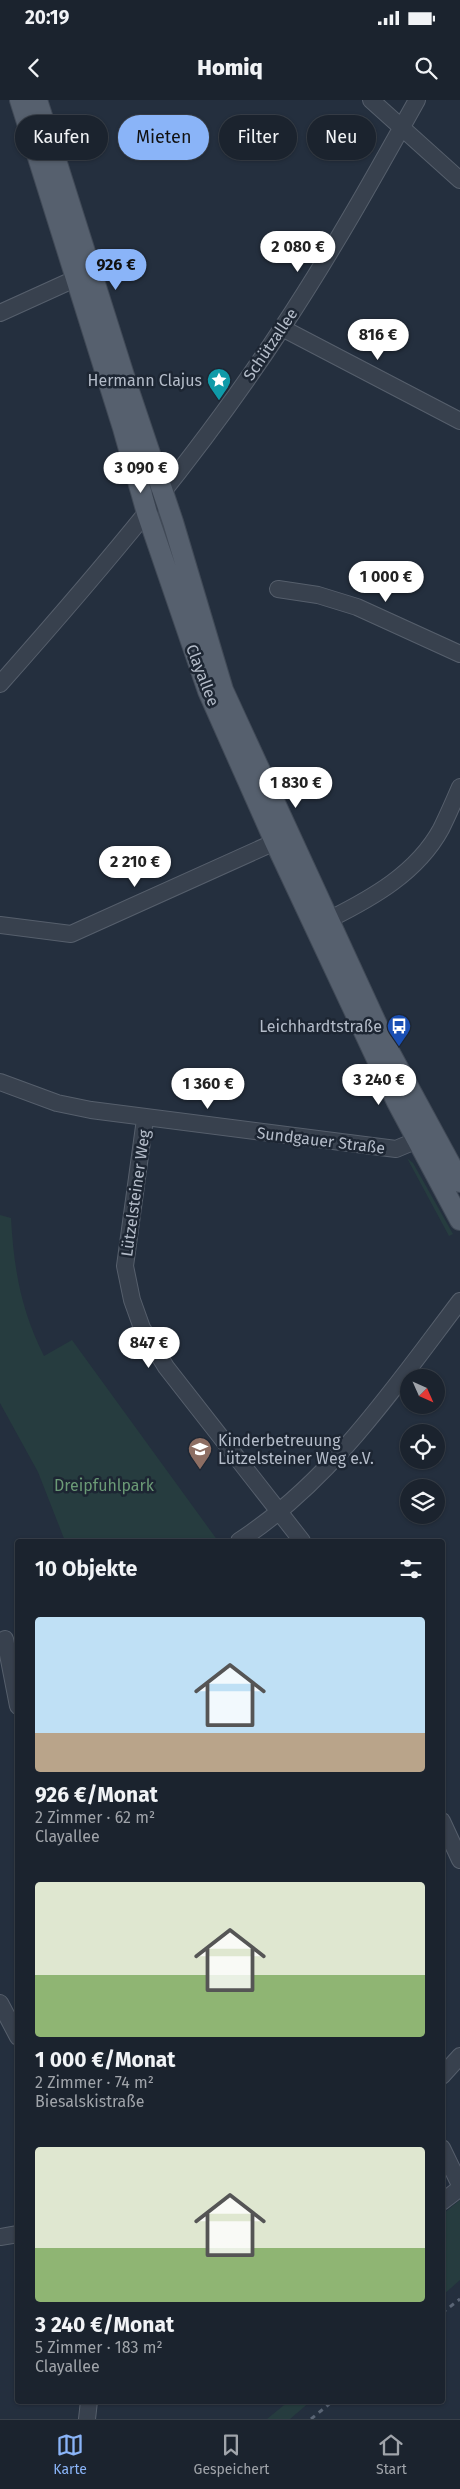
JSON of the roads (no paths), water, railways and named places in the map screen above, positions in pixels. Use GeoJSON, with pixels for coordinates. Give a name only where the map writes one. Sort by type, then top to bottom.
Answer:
{"type":"FeatureCollection","features":[{"type":"Feature","properties":{"kind":"main road","name":"Clayallee"},"geometry":{"type":"LineString","coordinates":[[20,100],[77,278],[147,514],[208,691],[275,842],[396,1102],[460,1182]]}},
{"type":"Feature","properties":{"kind":"main road","name":"Clayallee"},"geometry":{"type":"LineString","coordinates":[[37,100],[127,385],[163,492],[222,690],[390,1053],[460,1220]]}},
{"type":"Feature","properties":{"kind":"street"},"geometry":{"type":"LineString","coordinates":[[371,100],[460,180]]}},
{"type":"Feature","properties":{"kind":"street","name":"Schützallee"},"geometry":{"type":"LineString","coordinates":[[3,675],[147,514],[219,418],[282,328],[344,229],[417,100]]}},
{"type":"Feature","properties":{"kind":"street"},"geometry":{"type":"LineString","coordinates":[[0,313],[77,278]]}},
{"type":"Feature","properties":{"kind":"street"},"geometry":{"type":"LineString","coordinates":[[282,328],[460,421]]}},
{"type":"Feature","properties":{"kind":"street"},"geometry":{"type":"LineString","coordinates":[[278,590],[318,595],[357,607],[460,654]]}},
{"type":"Feature","properties":{"kind":"street"},"geometry":{"type":"LineString","coordinates":[[330,920],[370,899],[396,880],[419,858],[440,830],[460,787]]}},
{"type":"Feature","properties":{"kind":"street"},"geometry":{"type":"LineString","coordinates":[[0,925],[71,934],[275,842]]}},
{"type":"Feature","properties":{"kind":"street","name":"Sundgauer Straße"},"geometry":{"type":"LineString","coordinates":[[0,1082],[57,1103],[145,1118],[396,1149],[425,1137]]}},
{"type":"Feature","properties":{"kind":"street","name":"Lützelsteiner Weg"},"geometry":{"type":"LineString","coordinates":[[145,1118],[125,1266],[132,1300],[142,1328],[166,1366],[300,1539]]}},
{"type":"Feature","properties":{"kind":"street"},"geometry":{"type":"LineString","coordinates":[[242,1539],[280,1512],[313,1482],[345,1448],[460,1301]]}},
{"type":"Feature","properties":{"kind":"street"},"geometry":{"type":"LineString","coordinates":[[7,1638],[15,1687]]}},
{"type":"Feature","properties":{"kind":"street"},"geometry":{"type":"LineString","coordinates":[[445,1828],[460,1860]]}},
{"type":"Feature","properties":{"kind":"street"},"geometry":{"type":"LineString","coordinates":[[0,2003],[15,2031]]}},
{"type":"Feature","properties":{"kind":"street"},"geometry":{"type":"LineString","coordinates":[[445,2073],[460,2056]]}},
{"type":"Feature","properties":{"kind":"street"},"geometry":{"type":"LineString","coordinates":[[445,2154],[460,2187],[445,2200]]}},
{"type":"Feature","properties":{"kind":"street"},"geometry":{"type":"LineString","coordinates":[[0,2236],[15,2234]]}},
{"type":"Feature","properties":{"kind":"street"},"geometry":{"type":"LineString","coordinates":[[87,2419],[89,2404]]}},
{"type":"Feature","properties":{"kind":"railway"},"geometry":{"type":"LineString","coordinates":[[445,2311],[460,2299]]}},
{"type":"Feature","properties":{"kind":"railway"},"geometry":{"type":"LineString","coordinates":[[311,2419],[329,2404]]}},
{"type":"Feature","properties":{"kind":"place","name":"Hermann Clajus"},"geometry":{"type":"Point","coordinates":[219,401]}},
{"type":"Feature","properties":{"kind":"place","name":"Leichhardtstraße"},"geometry":{"type":"Point","coordinates":[399,1047]}},
{"type":"Feature","properties":{"kind":"place","name":"Kinderbetreuung Lützelsteiner Weg e.V."},"geometry":{"type":"Point","coordinates":[200,1470]}},
{"type":"Feature","properties":{"kind":"park label","name":"Dreipfuhlpark"},"geometry":{"type":"Point","coordinates":[104,1485]}}]}
